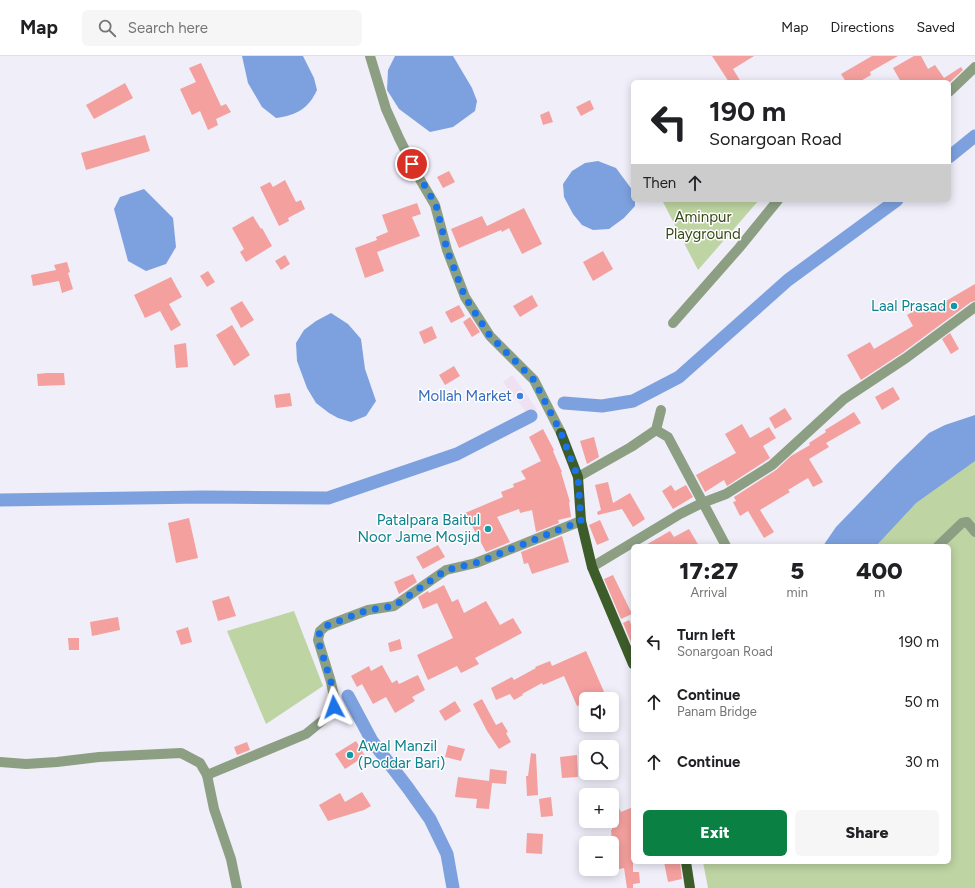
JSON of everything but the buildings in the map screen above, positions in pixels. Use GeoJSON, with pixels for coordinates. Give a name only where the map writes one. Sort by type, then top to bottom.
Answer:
{"type":"FeatureCollection","features":[{"type":"Feature","properties":{"kind":"main road"},"geometry":{"type":"LineString","coordinates":[[561,433],[578,477],[581,521],[592,567],[631,659]]}},
{"type":"Feature","properties":{"kind":"main road"},"geometry":{"type":"LineString","coordinates":[[686,864],[690,888]]}},
{"type":"Feature","properties":{"kind":"street"},"geometry":{"type":"LineString","coordinates":[[370,56],[386,109],[418,176],[436,205],[447,250],[465,297],[490,336],[534,380],[561,433]]}},
{"type":"Feature","properties":{"kind":"street"},"geometry":{"type":"LineString","coordinates":[[951,90],[975,67]]}},
{"type":"Feature","properties":{"kind":"street"},"geometry":{"type":"LineString","coordinates":[[673,323],[739,248],[776,202]]}},
{"type":"Feature","properties":{"kind":"street"},"geometry":{"type":"LineString","coordinates":[[592,567],[680,514],[702,503],[726,494],[772,465],[844,399],[918,350],[975,307]]}},
{"type":"Feature","properties":{"kind":"street"},"geometry":{"type":"LineString","coordinates":[[578,477],[631,447],[656,430],[661,410]]}},
{"type":"Feature","properties":{"kind":"street"},"geometry":{"type":"LineString","coordinates":[[656,430],[668,437],[725,544]]}},
{"type":"Feature","properties":{"kind":"street"},"geometry":{"type":"LineString","coordinates":[[207,775],[306,734],[328,716],[334,707],[334,697],[318,640],[320,631],[326,626],[368,610],[394,606],[446,570],[476,563],[581,521]]}},
{"type":"Feature","properties":{"kind":"street"},"geometry":{"type":"LineString","coordinates":[[940,544],[962,523],[967,522],[975,532]]}},
{"type":"Feature","properties":{"kind":"street"},"geometry":{"type":"LineString","coordinates":[[0,762],[26,764],[99,757],[181,753],[200,764],[207,775],[214,809],[231,858],[237,888]]}},
{"type":"Feature","properties":{"kind":"shaded area","name":"Mollah Market"},"geometry":{"type":"Polygon","coordinates":[[[512,375],[537,409],[529,416],[503,382],[512,375]]]}},
{"type":"Feature","properties":{"kind":"green space","name":"Aminpur Playground"},"geometry":{"type":"Polygon","coordinates":[[[663,202],[757,202],[698,270],[663,202]]]}},
{"type":"Feature","properties":{"kind":"green space"},"geometry":{"type":"Polygon","coordinates":[[[975,434],[975,888],[708,888],[703,864],[951,864],[951,544],[863,544],[975,434]]]}},
{"type":"Feature","properties":{"kind":"green space"},"geometry":{"type":"Polygon","coordinates":[[[294,611],[323,686],[266,724],[227,631],[294,611]]]}},
{"type":"Feature","properties":{"kind":"water"},"geometry":{"type":"Polygon","coordinates":[[[242,56],[303,56],[314,78],[317,90],[314,97],[306,106],[296,113],[276,118],[262,107],[248,83],[242,56]]]}},
{"type":"Feature","properties":{"kind":"water"},"geometry":{"type":"Polygon","coordinates":[[[395,56],[453,56],[472,88],[477,101],[475,111],[453,127],[430,132],[399,109],[387,90],[388,70],[395,56]]]}},
{"type":"Feature","properties":{"kind":"water"},"geometry":{"type":"Polygon","coordinates":[[[598,161],[616,168],[631,188],[631,202],[635,202],[635,206],[624,218],[609,229],[593,230],[582,225],[573,214],[564,197],[563,184],[572,171],[585,163],[598,161]]]}},
{"type":"Feature","properties":{"kind":"water"},"geometry":{"type":"Polygon","coordinates":[[[144,189],[173,218],[176,247],[166,264],[146,271],[128,261],[114,209],[120,197],[144,189]]]}},
{"type":"Feature","properties":{"kind":"water"},"geometry":{"type":"Polygon","coordinates":[[[331,313],[348,324],[361,339],[365,369],[376,401],[366,416],[351,422],[338,418],[316,403],[307,388],[297,361],[296,343],[304,330],[316,321],[331,313]]]}},
{"type":"Feature","properties":{"kind":"water"},"geometry":{"type":"Polygon","coordinates":[[[975,415],[975,461],[916,503],[878,544],[824,544],[836,527],[896,465],[929,433],[945,425],[975,415]]]}},
{"type":"Feature","properties":{"kind":"waterway"},"geometry":{"type":"LineString","coordinates":[[951,155],[975,136]]}},
{"type":"Feature","properties":{"kind":"waterway"},"geometry":{"type":"LineString","coordinates":[[564,403],[602,406],[633,401],[679,377],[788,280],[894,202]]}},
{"type":"Feature","properties":{"kind":"waterway"},"geometry":{"type":"LineString","coordinates":[[0,500],[204,497],[328,498],[457,454],[531,416]]}},
{"type":"Feature","properties":{"kind":"waterway"},"geometry":{"type":"LineString","coordinates":[[348,696],[372,741],[430,819],[447,854],[453,888]]}},
{"type":"Feature","properties":{"kind":"place","name":"Laal Prasad"},"geometry":{"type":"Point","coordinates":[954,306]}},
{"type":"Feature","properties":{"kind":"place","name":"Mollah Market"},"geometry":{"type":"Point","coordinates":[520,396]}},
{"type":"Feature","properties":{"kind":"place","name":"Patalpara Baitul Noor Jame Mosjid"},"geometry":{"type":"Point","coordinates":[488,529]}},
{"type":"Feature","properties":{"kind":"place","name":"Awal Manzil (Poddar Bari)"},"geometry":{"type":"Point","coordinates":[350,755]}},
{"type":"Feature","properties":{"kind":"route"},"geometry":{"type":"LineString","coordinates":[[334,707],[331,682],[318,640],[320,631],[323,628],[333,622],[346,619],[368,610],[394,606],[446,570],[476,563],[581,521],[578,477],[561,433],[534,380],[490,336],[465,297],[447,250],[436,205],[412,164]]}}]}
